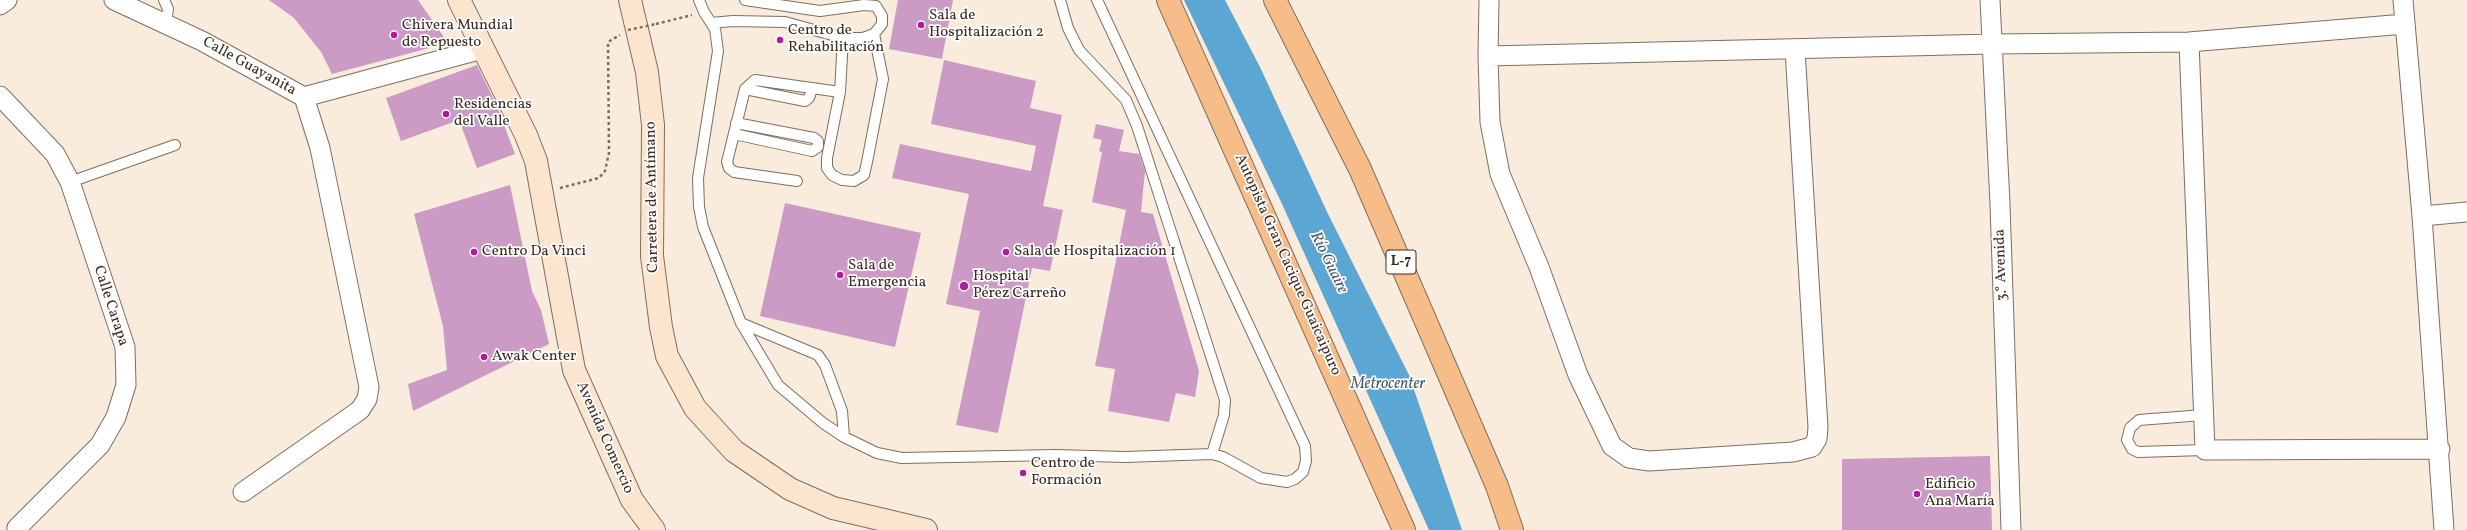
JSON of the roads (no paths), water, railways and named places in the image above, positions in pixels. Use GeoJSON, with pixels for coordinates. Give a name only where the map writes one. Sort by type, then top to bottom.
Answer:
{"type":"FeatureCollection","features":[{"type":"Feature","properties":{"kind":"highway","name":"Autopista Gran Cacique Guaicaipuro"},"geometry":{"type":"LineString","coordinates":[[1168,0],[1404,530]]}},
{"type":"Feature","properties":{"kind":"highway","name":"L-7"},"geometry":{"type":"LineString","coordinates":[[1275,0],[1360,169],[1497,486],[1512,530]]}},
{"type":"Feature","properties":{"kind":"main road","name":"Avenida Comercio"},"geometry":{"type":"LineString","coordinates":[[459,0],[526,135],[536,161],[574,370],[632,500],[654,530]]}},
{"type":"Feature","properties":{"kind":"main road","name":"Carretera de Antímano"},"geometry":{"type":"LineString","coordinates":[[630,0],[646,72],[653,125],[652,256],[661,327],[667,356],[695,408],[734,451],[790,489],[833,508],[926,530]]}},
{"type":"Feature","properties":{"kind":"street"},"geometry":{"type":"LineString","coordinates":[[0,5],[7,0]]}},
{"type":"Feature","properties":{"kind":"street","name":"Calle Guayanita"},"geometry":{"type":"LineString","coordinates":[[114,0],[166,23],[304,97],[482,49]]}},
{"type":"Feature","properties":{"kind":"street"},"geometry":{"type":"LineString","coordinates":[[1489,0],[1488,56],[1490,122],[1500,174],[1539,267],[1578,375],[1612,446],[1630,458],[1649,460],[1793,452],[1812,447],[1817,439],[1818,427],[1795,50]]}},
{"type":"Feature","properties":{"kind":"street","name":"3.° Avenida"},"geometry":{"type":"LineString","coordinates":[[1990,0],[2000,204],[2011,530]]}},
{"type":"Feature","properties":{"kind":"street"},"geometry":{"type":"LineString","coordinates":[[2403,0],[2422,216],[2440,449],[2444,530]]}},
{"type":"Feature","properties":{"kind":"street"},"geometry":{"type":"LineString","coordinates":[[1488,56],[1795,50],[1992,44],[2189,42],[2405,24]]}},
{"type":"Feature","properties":{"kind":"street"},"geometry":{"type":"LineString","coordinates":[[2189,42],[2205,450],[2440,449]]}},
{"type":"Feature","properties":{"kind":"street","name":"Calle Carapa"},"geometry":{"type":"LineString","coordinates":[[0,96],[55,154],[70,182],[125,347],[126,385],[116,417],[100,445],[16,529]]}},
{"type":"Feature","properties":{"kind":"street"},"geometry":{"type":"LineString","coordinates":[[243,492],[360,410],[367,399],[369,387],[320,148],[304,97]]}},
{"type":"Feature","properties":{"kind":"street"},"geometry":{"type":"LineString","coordinates":[[2422,216],[2467,212]]}},
{"type":"Feature","properties":{"kind":"lane"},"geometry":{"type":"LineString","coordinates":[[164,0],[168,9],[166,23]]}},
{"type":"Feature","properties":{"kind":"lane"},"geometry":{"type":"LineString","coordinates":[[699,0],[704,12],[715,29],[718,51],[698,178],[699,207],[703,227],[741,323],[778,385],[823,423],[844,437],[877,453],[902,458],[1056,454],[1125,457],[1212,454],[1223,457],[1261,478],[1286,482],[1295,479],[1303,472],[1306,461],[1305,446],[1097,0]]}},
{"type":"Feature","properties":{"kind":"lane"},"geometry":{"type":"LineString","coordinates":[[711,23],[733,21],[785,22],[843,38],[863,38],[874,34],[882,24],[882,16],[876,6],[864,5],[820,11],[773,2],[745,0]]}},
{"type":"Feature","properties":{"kind":"lane"},"geometry":{"type":"LineString","coordinates":[[1060,0],[1068,28],[1080,50],[1126,100],[1138,126],[1225,400],[1224,415],[1212,454]]}},
{"type":"Feature","properties":{"kind":"lane"},"geometry":{"type":"LineString","coordinates":[[843,38],[840,92],[826,158],[828,168],[832,175],[842,180],[854,181],[864,175],[883,79],[874,34]]}},
{"type":"Feature","properties":{"kind":"lane"},"geometry":{"type":"LineString","coordinates":[[797,181],[734,172],[729,168],[727,162],[745,89],[755,80],[840,92]]}},
{"type":"Feature","properties":{"kind":"lane"},"geometry":{"type":"LineString","coordinates":[[734,134],[812,151],[818,147],[818,141],[814,138],[736,122]]}},
{"type":"Feature","properties":{"kind":"lane"},"geometry":{"type":"LineString","coordinates":[[70,182],[175,145]]}},
{"type":"Feature","properties":{"kind":"lane"},"geometry":{"type":"LineString","coordinates":[[741,323],[818,355],[825,365],[842,411],[844,437]]}},
{"type":"Feature","properties":{"kind":"lane"},"geometry":{"type":"LineString","coordinates":[[2203,415],[2149,417],[2139,420],[2130,428],[2128,440],[2130,447],[2138,452],[2205,450]]}},
{"type":"Feature","properties":{"kind":"water","name":"Metrocenter"},"geometry":{"type":"Polygon","coordinates":[[[1184,0],[1225,0],[1260,67],[1328,214],[1409,375],[1462,530],[1429,530],[1282,204],[1184,0]]]}},
{"type":"Feature","properties":{"kind":"place","name":"Sala de Hospitalización 2"},"geometry":{"type":"Point","coordinates":[921,25]}},
{"type":"Feature","properties":{"kind":"place","name":"Chivera Mundial de Repuesto"},"geometry":{"type":"Point","coordinates":[394,35]}},
{"type":"Feature","properties":{"kind":"place","name":"Centro de Rehabilitación"},"geometry":{"type":"Point","coordinates":[780,40]}},
{"type":"Feature","properties":{"kind":"place","name":"Residencias del Valle"},"geometry":{"type":"Point","coordinates":[446,114]}},
{"type":"Feature","properties":{"kind":"place","name":"Centro Da Vinci"},"geometry":{"type":"Point","coordinates":[474,252]}},
{"type":"Feature","properties":{"kind":"place","name":"Sala de Hospitalización 1"},"geometry":{"type":"Point","coordinates":[1006,252]}},
{"type":"Feature","properties":{"kind":"place","name":"Sala de Emergencia"},"geometry":{"type":"Point","coordinates":[840,275]}},
{"type":"Feature","properties":{"kind":"place","name":"Hospital Pérez Carreño"},"geometry":{"type":"Point","coordinates":[964,286]}},
{"type":"Feature","properties":{"kind":"place","name":"Awak Center"},"geometry":{"type":"Point","coordinates":[484,357]}},
{"type":"Feature","properties":{"kind":"place","name":"Centro de Formación"},"geometry":{"type":"Point","coordinates":[1023,473]}},
{"type":"Feature","properties":{"kind":"place","name":"Edificio Ana María"},"geometry":{"type":"Point","coordinates":[1917,494]}},
{"type":"Feature","properties":{"kind":"water label","name":"Río Guaire"},"geometry":{"type":"Point","coordinates":[1328,263]}}]}
